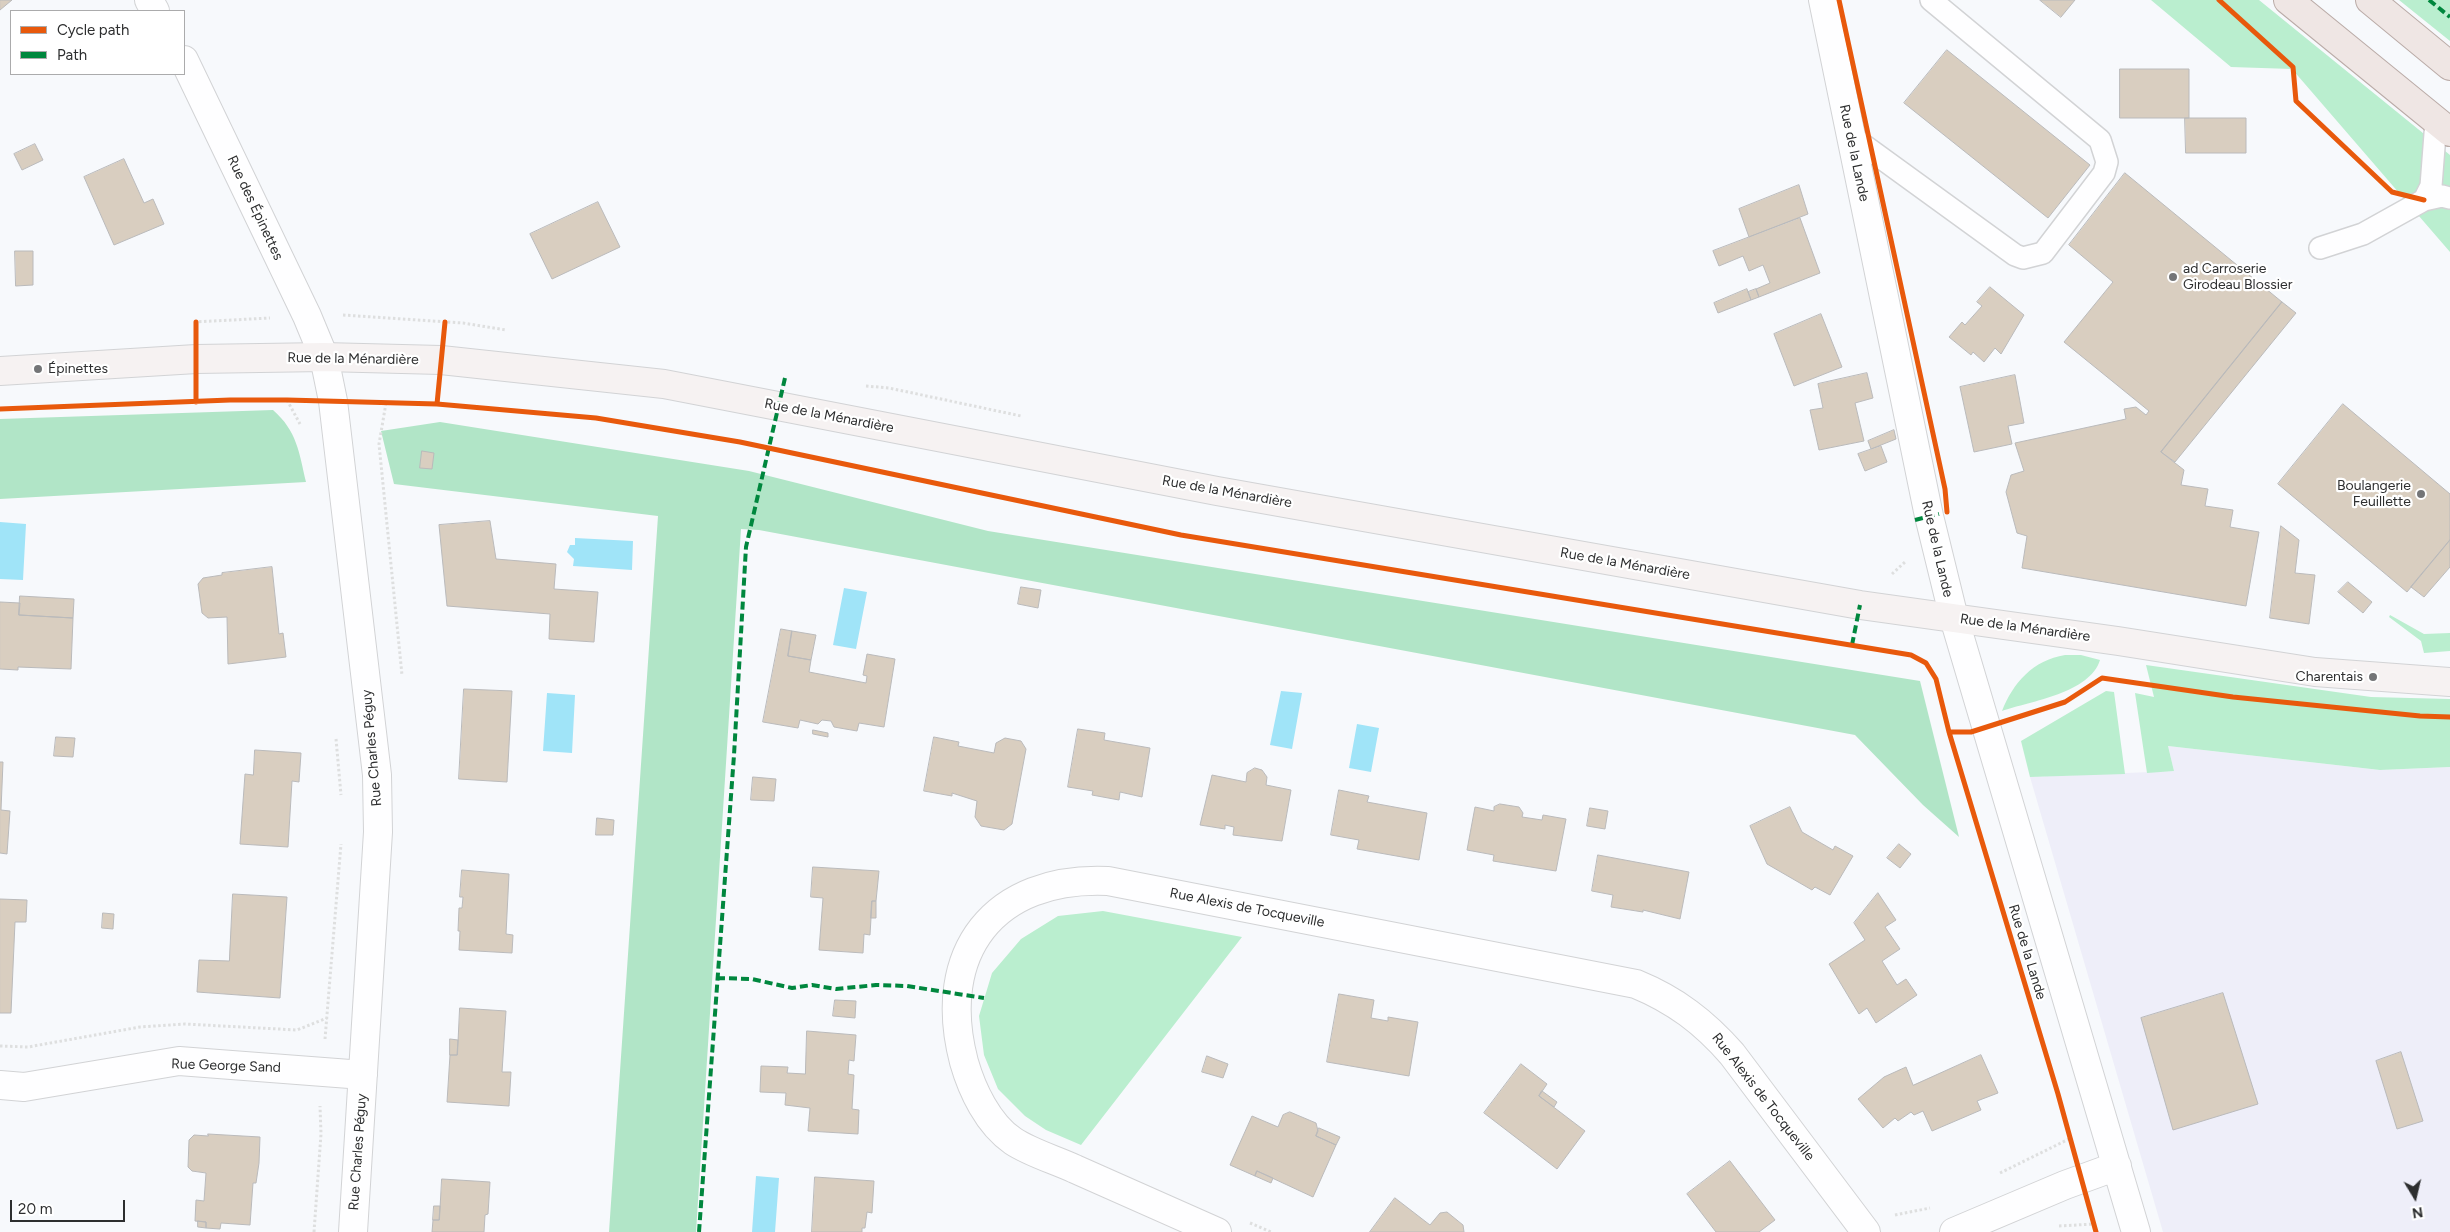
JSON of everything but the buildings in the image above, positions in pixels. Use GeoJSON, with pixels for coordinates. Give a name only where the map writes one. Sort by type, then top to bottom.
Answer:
{"type":"FeatureCollection","features":[{"type":"Feature","properties":{"kind":"main road"},"geometry":{"type":"LineString","coordinates":[[2288,0],[2443,126]]}},
{"type":"Feature","properties":{"kind":"main road"},"geometry":{"type":"LineString","coordinates":[[2370,0],[2450,66]]}},
{"type":"Feature","properties":{"kind":"main road","name":"Rue de la Ménardière"},"geometry":{"type":"LineString","coordinates":[[0,372],[196,359],[324,357],[441,360],[664,384],[1217,491],[1860,605],[2118,641],[2314,672],[2450,682]]}},
{"type":"Feature","properties":{"kind":"street","name":"Rue de la Lande"},"geometry":{"type":"LineString","coordinates":[[1823,0],[1929,516],[1954,618],[2136,1232]]}},
{"type":"Feature","properties":{"kind":"street","name":"Rue des Épinettes"},"geometry":{"type":"LineString","coordinates":[[185,62],[307,316],[324,357]]}},
{"type":"Feature","properties":{"kind":"street","name":"Rue Charles Péguy"},"geometry":{"type":"LineString","coordinates":[[324,357],[333,401],[377,775],[378,832],[353,1232]]}},
{"type":"Feature","properties":{"kind":"street","name":"Rue Alexis de Tocqueville"},"geometry":{"type":"LineString","coordinates":[[1217,1232],[1013,1141],[978,1101],[965,1066],[956,1019],[962,968],[972,942],[989,919],[1007,905],[1056,884],[1083,880],[1108,882],[1636,984],[1663,995],[1689,1012],[1712,1031],[1732,1054],[1866,1232]]}},
{"type":"Feature","properties":{"kind":"street","name":"Rue George Sand"},"geometry":{"type":"LineString","coordinates":[[0,1085],[24,1087],[179,1061],[363,1075]]}},
{"type":"Feature","properties":{"kind":"street"},"geometry":{"type":"LineString","coordinates":[[1954,1232],[2117,1166]]}},
{"type":"Feature","properties":{"kind":"lane"},"geometry":{"type":"LineString","coordinates":[[1851,136],[2015,255],[2023,258],[2043,253],[2104,173],[2107,162],[2100,140],[1931,0]]}},
{"type":"Feature","properties":{"kind":"lane"},"geometry":{"type":"LineString","coordinates":[[2424,200],[2431,186],[2443,126]]}},
{"type":"Feature","properties":{"kind":"lane"},"geometry":{"type":"LineString","coordinates":[[2320,248],[2363,234],[2424,200],[2442,196],[2450,198]]}},
{"type":"Feature","properties":{"kind":"path"},"geometry":{"type":"LineString","coordinates":[[278,400],[395,403]]}},
{"type":"Feature","properties":{"kind":"path"},"geometry":{"type":"LineString","coordinates":[[287,400],[303,430]]}},
{"type":"Feature","properties":{"kind":"path"},"geometry":{"type":"LineString","coordinates":[[1883,574],[1891,575],[1904,566],[1907,560]]}},
{"type":"Feature","properties":{"kind":"path"},"geometry":{"type":"LineString","coordinates":[[335,734],[342,801]]}},
{"type":"Feature","properties":{"kind":"path"},"geometry":{"type":"LineString","coordinates":[[314,1232],[322,1071],[341,838]]}},
{"type":"Feature","properties":{"kind":"path"},"geometry":{"type":"LineString","coordinates":[[2068,1129],[2096,1232]]}},
{"type":"Feature","properties":{"kind":"path"},"geometry":{"type":"LineString","coordinates":[[1994,1176],[2071,1138]]}},
{"type":"Feature","properties":{"kind":"path"},"geometry":{"type":"LineString","coordinates":[[1889,1215],[1910,1213],[1935,1205]]}},
{"type":"Feature","properties":{"kind":"path"},"geometry":{"type":"LineString","coordinates":[[1245,1220],[1272,1232]]}},
{"type":"Feature","properties":{"kind":"path"},"geometry":{"type":"LineString","coordinates":[[2051,1227],[2094,1224]]}},
{"type":"Feature","properties":{"kind":"shaded area"},"geometry":{"type":"Polygon","coordinates":[[[2168,746],[2380,770],[2450,767],[2450,1232],[2163,1232],[2030,777],[2174,771],[2168,746]]]}},
{"type":"Feature","properties":{"kind":"green space"},"geometry":{"type":"Polygon","coordinates":[[[2151,0],[2259,0],[2450,155],[2450,252],[2292,69],[2231,67],[2151,0]]]}},
{"type":"Feature","properties":{"kind":"green space"},"geometry":{"type":"Polygon","coordinates":[[[2399,0],[2450,0],[2450,41],[2399,0]]]}},
{"type":"Feature","properties":{"kind":"green space"},"geometry":{"type":"Polygon","coordinates":[[[273,410],[292,434],[299,452],[306,482],[0,499],[0,419],[273,410]]]}},
{"type":"Feature","properties":{"kind":"green space"},"geometry":{"type":"Polygon","coordinates":[[[440,422],[749,471],[988,531],[1920,681],[1959,837],[1923,805],[1855,735],[759,530],[741,529],[696,1232],[609,1232],[658,516],[394,484],[381,431],[440,422]]]}},
{"type":"Feature","properties":{"kind":"green space"},"geometry":{"type":"Polygon","coordinates":[[[2390,615],[2424,634],[2450,633],[2450,651],[2424,653],[2421,641],[2389,617],[2390,615]]]}},
{"type":"Feature","properties":{"kind":"green space"},"geometry":{"type":"Polygon","coordinates":[[[2065,655],[2081,655],[2100,660],[2094,671],[2085,680],[2072,688],[2002,711],[2012,691],[2026,674],[2043,662],[2065,655]]]}},
{"type":"Feature","properties":{"kind":"green space"},"geometry":{"type":"Polygon","coordinates":[[[2146,665],[2371,697],[2450,699],[2450,767],[2380,770],[2168,746],[2174,771],[2147,773],[2135,693],[2154,697],[2146,665]]]}},
{"type":"Feature","properties":{"kind":"green space"},"geometry":{"type":"Polygon","coordinates":[[[2106,691],[2114,692],[2125,774],[2030,777],[2021,741],[2106,691]]]}},
{"type":"Feature","properties":{"kind":"green space"},"geometry":{"type":"Polygon","coordinates":[[[1103,911],[1242,937],[1081,1145],[1046,1130],[1025,1116],[998,1089],[984,1055],[979,1016],[992,973],[1021,939],[1058,916],[1103,911]]]}},
{"type":"Feature","properties":{"kind":"water"},"geometry":{"type":"Polygon","coordinates":[[[0,522],[26,524],[23,580],[0,579],[0,522]]]}},
{"type":"Feature","properties":{"kind":"water"},"geometry":{"type":"Polygon","coordinates":[[[575,538],[633,541],[632,570],[573,566],[574,559],[567,552],[570,545],[575,545],[575,538]]]}},
{"type":"Feature","properties":{"kind":"water"},"geometry":{"type":"Polygon","coordinates":[[[844,588],[867,592],[856,649],[833,645],[844,588]]]}},
{"type":"Feature","properties":{"kind":"water"},"geometry":{"type":"Polygon","coordinates":[[[1281,691],[1302,693],[1292,749],[1270,745],[1281,691]]]}},
{"type":"Feature","properties":{"kind":"water"},"geometry":{"type":"Polygon","coordinates":[[[547,693],[575,695],[572,753],[543,751],[547,693]]]}},
{"type":"Feature","properties":{"kind":"water"},"geometry":{"type":"Polygon","coordinates":[[[1357,724],[1379,728],[1371,772],[1349,768],[1357,724]]]}},
{"type":"Feature","properties":{"kind":"water"},"geometry":{"type":"Polygon","coordinates":[[[756,1176],[779,1178],[775,1232],[752,1232],[756,1176]]]}},
{"type":"Feature","properties":{"kind":"marked path"},"geometry":{"type":"LineString","coordinates":[[2429,0],[2450,17]]}},
{"type":"Feature","properties":{"kind":"marked path"},"geometry":{"type":"LineString","coordinates":[[699,1232],[734,755],[746,547],[785,378]]}},
{"type":"Feature","properties":{"kind":"marked path"},"geometry":{"type":"LineString","coordinates":[[1915,520],[1939,514]]}},
{"type":"Feature","properties":{"kind":"marked path"},"geometry":{"type":"LineString","coordinates":[[1852,645],[1860,605]]}},
{"type":"Feature","properties":{"kind":"marked path"},"geometry":{"type":"LineString","coordinates":[[717,978],[752,979],[792,988],[812,985],[836,989],[876,985],[907,986],[984,998]]}},
{"type":"Feature","properties":{"kind":"cycle path"},"geometry":{"type":"LineString","coordinates":[[1839,0],[1945,489],[1947,512]]}},
{"type":"Feature","properties":{"kind":"cycle path"},"geometry":{"type":"LineString","coordinates":[[2219,0],[2293,67],[2296,101],[2392,192],[2424,200]]}},
{"type":"Feature","properties":{"kind":"cycle path"},"geometry":{"type":"LineString","coordinates":[[196,322],[196,402]]}},
{"type":"Feature","properties":{"kind":"cycle path"},"geometry":{"type":"LineString","coordinates":[[437,404],[445,322]]}},
{"type":"Feature","properties":{"kind":"cycle path"},"geometry":{"type":"LineString","coordinates":[[0,409],[230,400],[287,400],[437,404],[596,418],[740,442],[1181,535],[1911,655],[1926,663],[1936,679],[1949,732],[2058,1094],[2096,1232]]}},
{"type":"Feature","properties":{"kind":"cycle path"},"geometry":{"type":"LineString","coordinates":[[1949,732],[1971,732],[2065,702],[2102,678],[2233,697],[2420,716],[2450,717]]}},
{"type":"Feature","properties":{"kind":"place","name":"ad Carroserie Girodeau Blossier"},"geometry":{"type":"Point","coordinates":[2173,277]}},
{"type":"Feature","properties":{"kind":"place","name":"Épinettes"},"geometry":{"type":"Point","coordinates":[38,369]}},
{"type":"Feature","properties":{"kind":"place","name":"Boulangerie Feuillette"},"geometry":{"type":"Point","coordinates":[2421,494]}},
{"type":"Feature","properties":{"kind":"place","name":"Charentais"},"geometry":{"type":"Point","coordinates":[2373,677]}}]}
